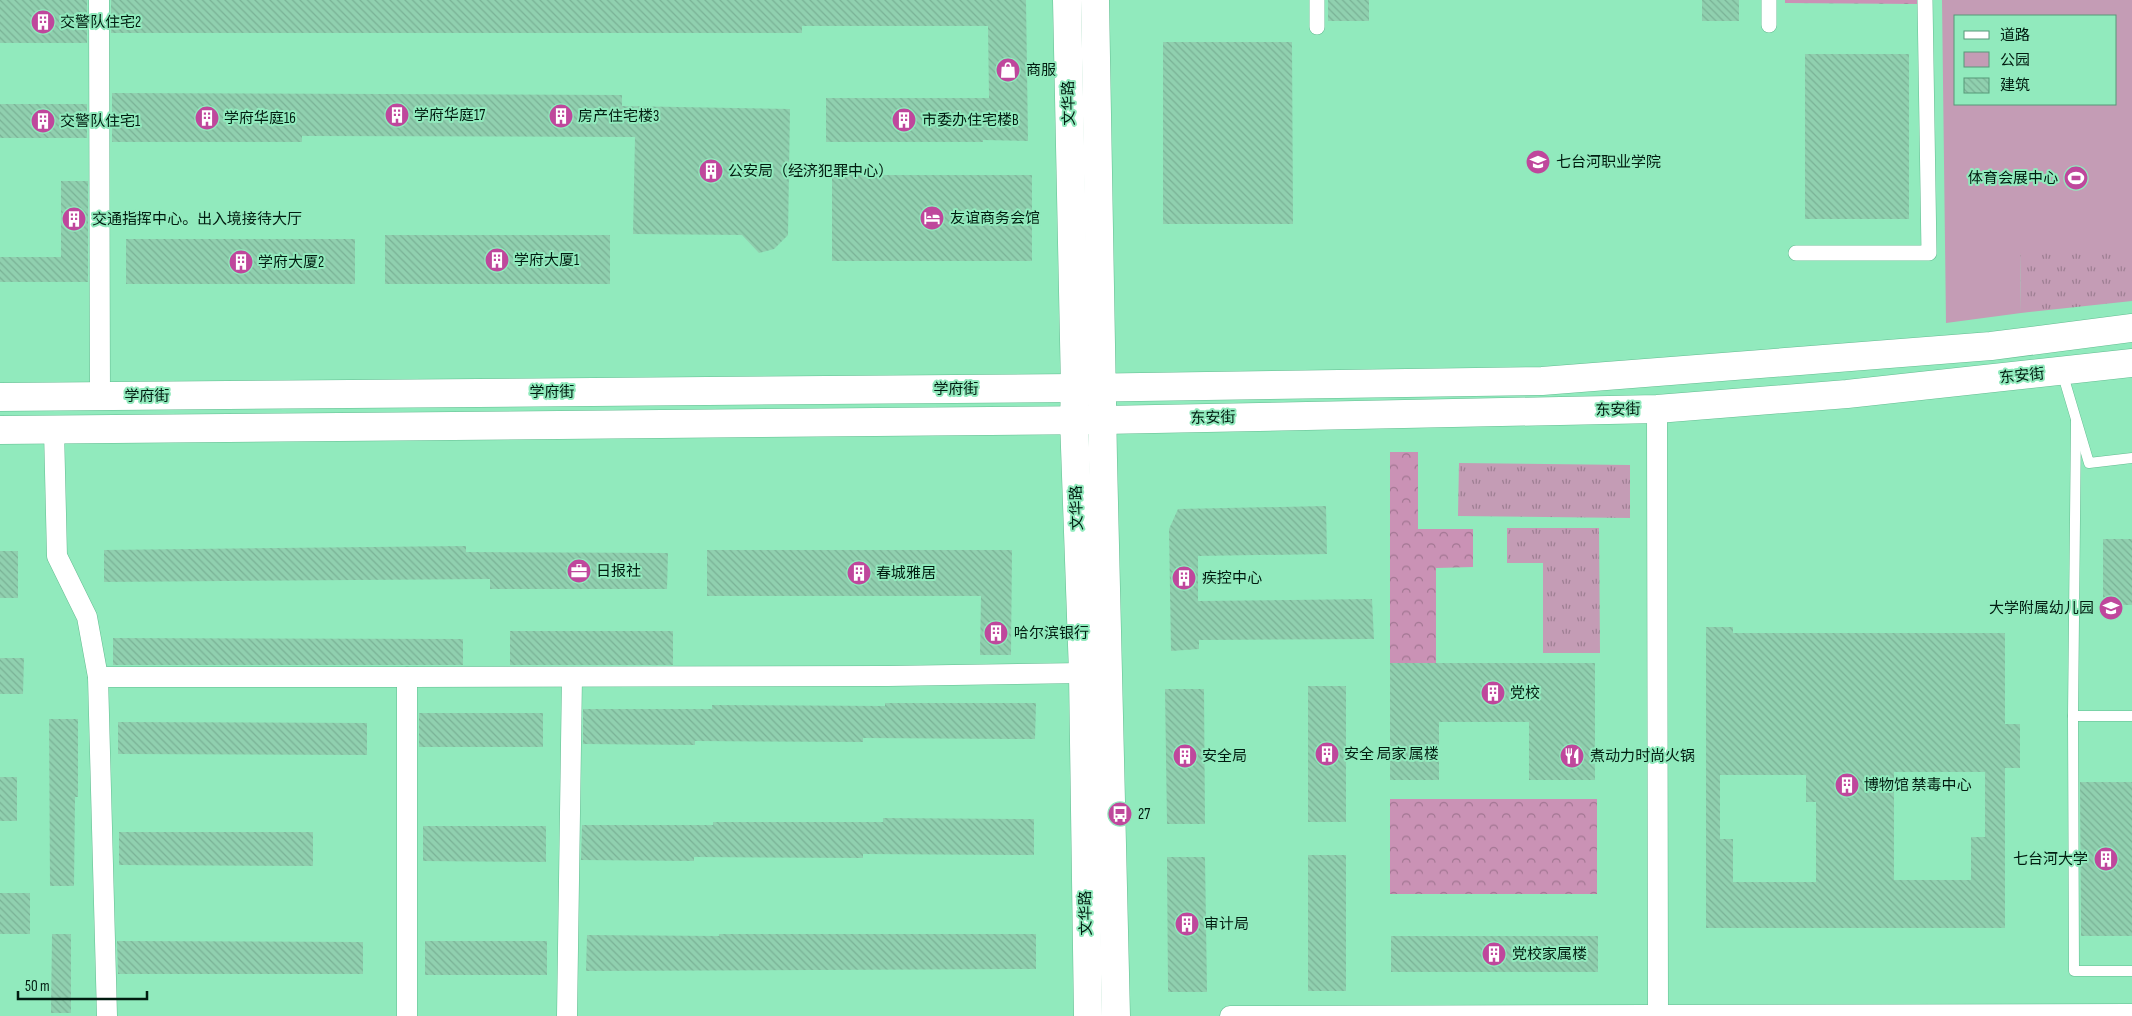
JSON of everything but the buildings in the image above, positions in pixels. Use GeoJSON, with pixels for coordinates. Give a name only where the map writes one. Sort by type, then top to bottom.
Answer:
{"type":"FeatureCollection","features":[{"type":"Feature","properties":{"kind":"main road","name":"文华路"},"geometry":{"type":"LineString","coordinates":[[1067,0],[1075,388],[1074,419],[1083,674],[1088,1016]]}},
{"type":"Feature","properties":{"kind":"main road","name":"文华路"},"geometry":{"type":"LineString","coordinates":[[1095,0],[1116,1016]]}},
{"type":"Feature","properties":{"kind":"main road"},"geometry":{"type":"LineString","coordinates":[[1103,387],[1542,381],[1991,346],[2132,328]]}},
{"type":"Feature","properties":{"kind":"main road","name":"东安街"},"geometry":{"type":"LineString","coordinates":[[1103,420],[1657,409],[1848,394],[2132,363]]}},
{"type":"Feature","properties":{"kind":"main road","name":"学府街"},"geometry":{"type":"LineString","coordinates":[[0,397],[1103,387]]}},
{"type":"Feature","properties":{"kind":"main road","name":"学府街"},"geometry":{"type":"LineString","coordinates":[[0,430],[1103,420]]}},
{"type":"Feature","properties":{"kind":"street"},"geometry":{"type":"LineString","coordinates":[[99,0],[100,396]]}},
{"type":"Feature","properties":{"kind":"street"},"geometry":{"type":"LineString","coordinates":[[1317,0],[1317,27]]}},
{"type":"Feature","properties":{"kind":"street"},"geometry":{"type":"LineString","coordinates":[[1769,0],[1769,25]]}},
{"type":"Feature","properties":{"kind":"street"},"geometry":{"type":"LineString","coordinates":[[1796,253],[1929,253],[1925,0]]}},
{"type":"Feature","properties":{"kind":"street"},"geometry":{"type":"LineString","coordinates":[[1657,409],[1658,1015]]}},
{"type":"Feature","properties":{"kind":"street"},"geometry":{"type":"LineString","coordinates":[[54,430],[57,556],[87,616],[98,677],[106,1016]]}},
{"type":"Feature","properties":{"kind":"street"},"geometry":{"type":"LineString","coordinates":[[98,677],[572,678],[1083,674]]}},
{"type":"Feature","properties":{"kind":"street"},"geometry":{"type":"LineString","coordinates":[[407,677],[407,1016]]}},
{"type":"Feature","properties":{"kind":"street"},"geometry":{"type":"LineString","coordinates":[[567,1016],[572,678]]}},
{"type":"Feature","properties":{"kind":"street"},"geometry":{"type":"LineString","coordinates":[[1230,1016],[2132,1014]]}},
{"type":"Feature","properties":{"kind":"lane"},"geometry":{"type":"LineString","coordinates":[[2062,372],[2088,463],[2132,458]]}},
{"type":"Feature","properties":{"kind":"lane"},"geometry":{"type":"LineString","coordinates":[[2076,421],[2073,716],[2074,971],[2132,971]]}},
{"type":"Feature","properties":{"kind":"lane"},"geometry":{"type":"LineString","coordinates":[[2073,716],[2132,716]]}},
{"type":"Feature","properties":{"kind":"green space"},"geometry":{"type":"Polygon","coordinates":[[[1785,0],[1917,0],[1917,4],[1785,3],[1785,0]]]}},
{"type":"Feature","properties":{"kind":"green space"},"geometry":{"type":"Polygon","coordinates":[[[1942,0],[2132,0],[2132,252],[2020,252],[2021,313],[1946,323],[1942,0]]]}},
{"type":"Feature","properties":{"kind":"green space"},"geometry":{"type":"Polygon","coordinates":[[[2020,252],[2132,252],[2132,301],[2021,313],[2020,252]]]}},
{"type":"Feature","properties":{"kind":"green space"},"geometry":{"type":"Polygon","coordinates":[[[1390,452],[1418,452],[1418,529],[1473,529],[1473,567],[1436,568],[1436,663],[1390,663],[1390,452]]]}},
{"type":"Feature","properties":{"kind":"green space"},"geometry":{"type":"Polygon","coordinates":[[[1459,463],[1630,465],[1630,518],[1458,516],[1459,463]]]}},
{"type":"Feature","properties":{"kind":"green space"},"geometry":{"type":"Polygon","coordinates":[[[1507,528],[1599,528],[1600,653],[1543,653],[1543,563],[1507,563],[1507,528]]]}},
{"type":"Feature","properties":{"kind":"green space"},"geometry":{"type":"Polygon","coordinates":[[[1390,799],[1597,799],[1597,894],[1390,894],[1390,799]]]}},
{"type":"Feature","properties":{"kind":"place","name":"交警队住宅2"},"geometry":{"type":"Point","coordinates":[43,22]}},
{"type":"Feature","properties":{"kind":"place","name":"商服"},"geometry":{"type":"Point","coordinates":[1008,70]}},
{"type":"Feature","properties":{"kind":"place","name":"学府华庭17"},"geometry":{"type":"Point","coordinates":[397,115]}},
{"type":"Feature","properties":{"kind":"place","name":"房产住宅楼3"},"geometry":{"type":"Point","coordinates":[561,116]}},
{"type":"Feature","properties":{"kind":"place","name":"学府华庭16"},"geometry":{"type":"Point","coordinates":[207,118]}},
{"type":"Feature","properties":{"kind":"place","name":"市委办住宅楼B"},"geometry":{"type":"Point","coordinates":[904,120]}},
{"type":"Feature","properties":{"kind":"place","name":"交警队住宅1"},"geometry":{"type":"Point","coordinates":[43,121]}},
{"type":"Feature","properties":{"kind":"place","name":"七台河职业学院"},"geometry":{"type":"Point","coordinates":[1538,162]}},
{"type":"Feature","properties":{"kind":"place","name":"公安局（经济犯罪中心）"},"geometry":{"type":"Point","coordinates":[711,171]}},
{"type":"Feature","properties":{"kind":"place","name":"体育会展中心"},"geometry":{"type":"Point","coordinates":[2076,178]}},
{"type":"Feature","properties":{"kind":"place","name":"友谊商务会馆"},"geometry":{"type":"Point","coordinates":[932,218]}},
{"type":"Feature","properties":{"kind":"place","name":"交通指挥中心。出入境接待大厅"},"geometry":{"type":"Point","coordinates":[74,219]}},
{"type":"Feature","properties":{"kind":"place","name":"学府大厦1"},"geometry":{"type":"Point","coordinates":[497,260]}},
{"type":"Feature","properties":{"kind":"place","name":"学府大厦2"},"geometry":{"type":"Point","coordinates":[241,262]}},
{"type":"Feature","properties":{"kind":"place","name":"日报社"},"geometry":{"type":"Point","coordinates":[579,571]}},
{"type":"Feature","properties":{"kind":"place","name":"春城雅居"},"geometry":{"type":"Point","coordinates":[859,573]}},
{"type":"Feature","properties":{"kind":"place","name":"疾控中心"},"geometry":{"type":"Point","coordinates":[1184,578]}},
{"type":"Feature","properties":{"kind":"place","name":"大学附属幼儿园"},"geometry":{"type":"Point","coordinates":[2111,608]}},
{"type":"Feature","properties":{"kind":"place","name":"哈尔滨银行"},"geometry":{"type":"Point","coordinates":[996,633]}},
{"type":"Feature","properties":{"kind":"place","name":"党校"},"geometry":{"type":"Point","coordinates":[1493,693]}},
{"type":"Feature","properties":{"kind":"place","name":"安全 局家 属楼"},"geometry":{"type":"Point","coordinates":[1327,754]}},
{"type":"Feature","properties":{"kind":"place","name":"安全局"},"geometry":{"type":"Point","coordinates":[1185,756]}},
{"type":"Feature","properties":{"kind":"place","name":"煮动力时尚火锅"},"geometry":{"type":"Point","coordinates":[1572,756]}},
{"type":"Feature","properties":{"kind":"place","name":"博物馆 禁毒中心"},"geometry":{"type":"Point","coordinates":[1847,785]}},
{"type":"Feature","properties":{"kind":"place","name":"27"},"geometry":{"type":"Point","coordinates":[1120,814]}},
{"type":"Feature","properties":{"kind":"place","name":"七台河大学"},"geometry":{"type":"Point","coordinates":[2106,859]}},
{"type":"Feature","properties":{"kind":"place","name":"审计局"},"geometry":{"type":"Point","coordinates":[1187,924]}},
{"type":"Feature","properties":{"kind":"place","name":"党校家属楼"},"geometry":{"type":"Point","coordinates":[1494,954]}}]}
